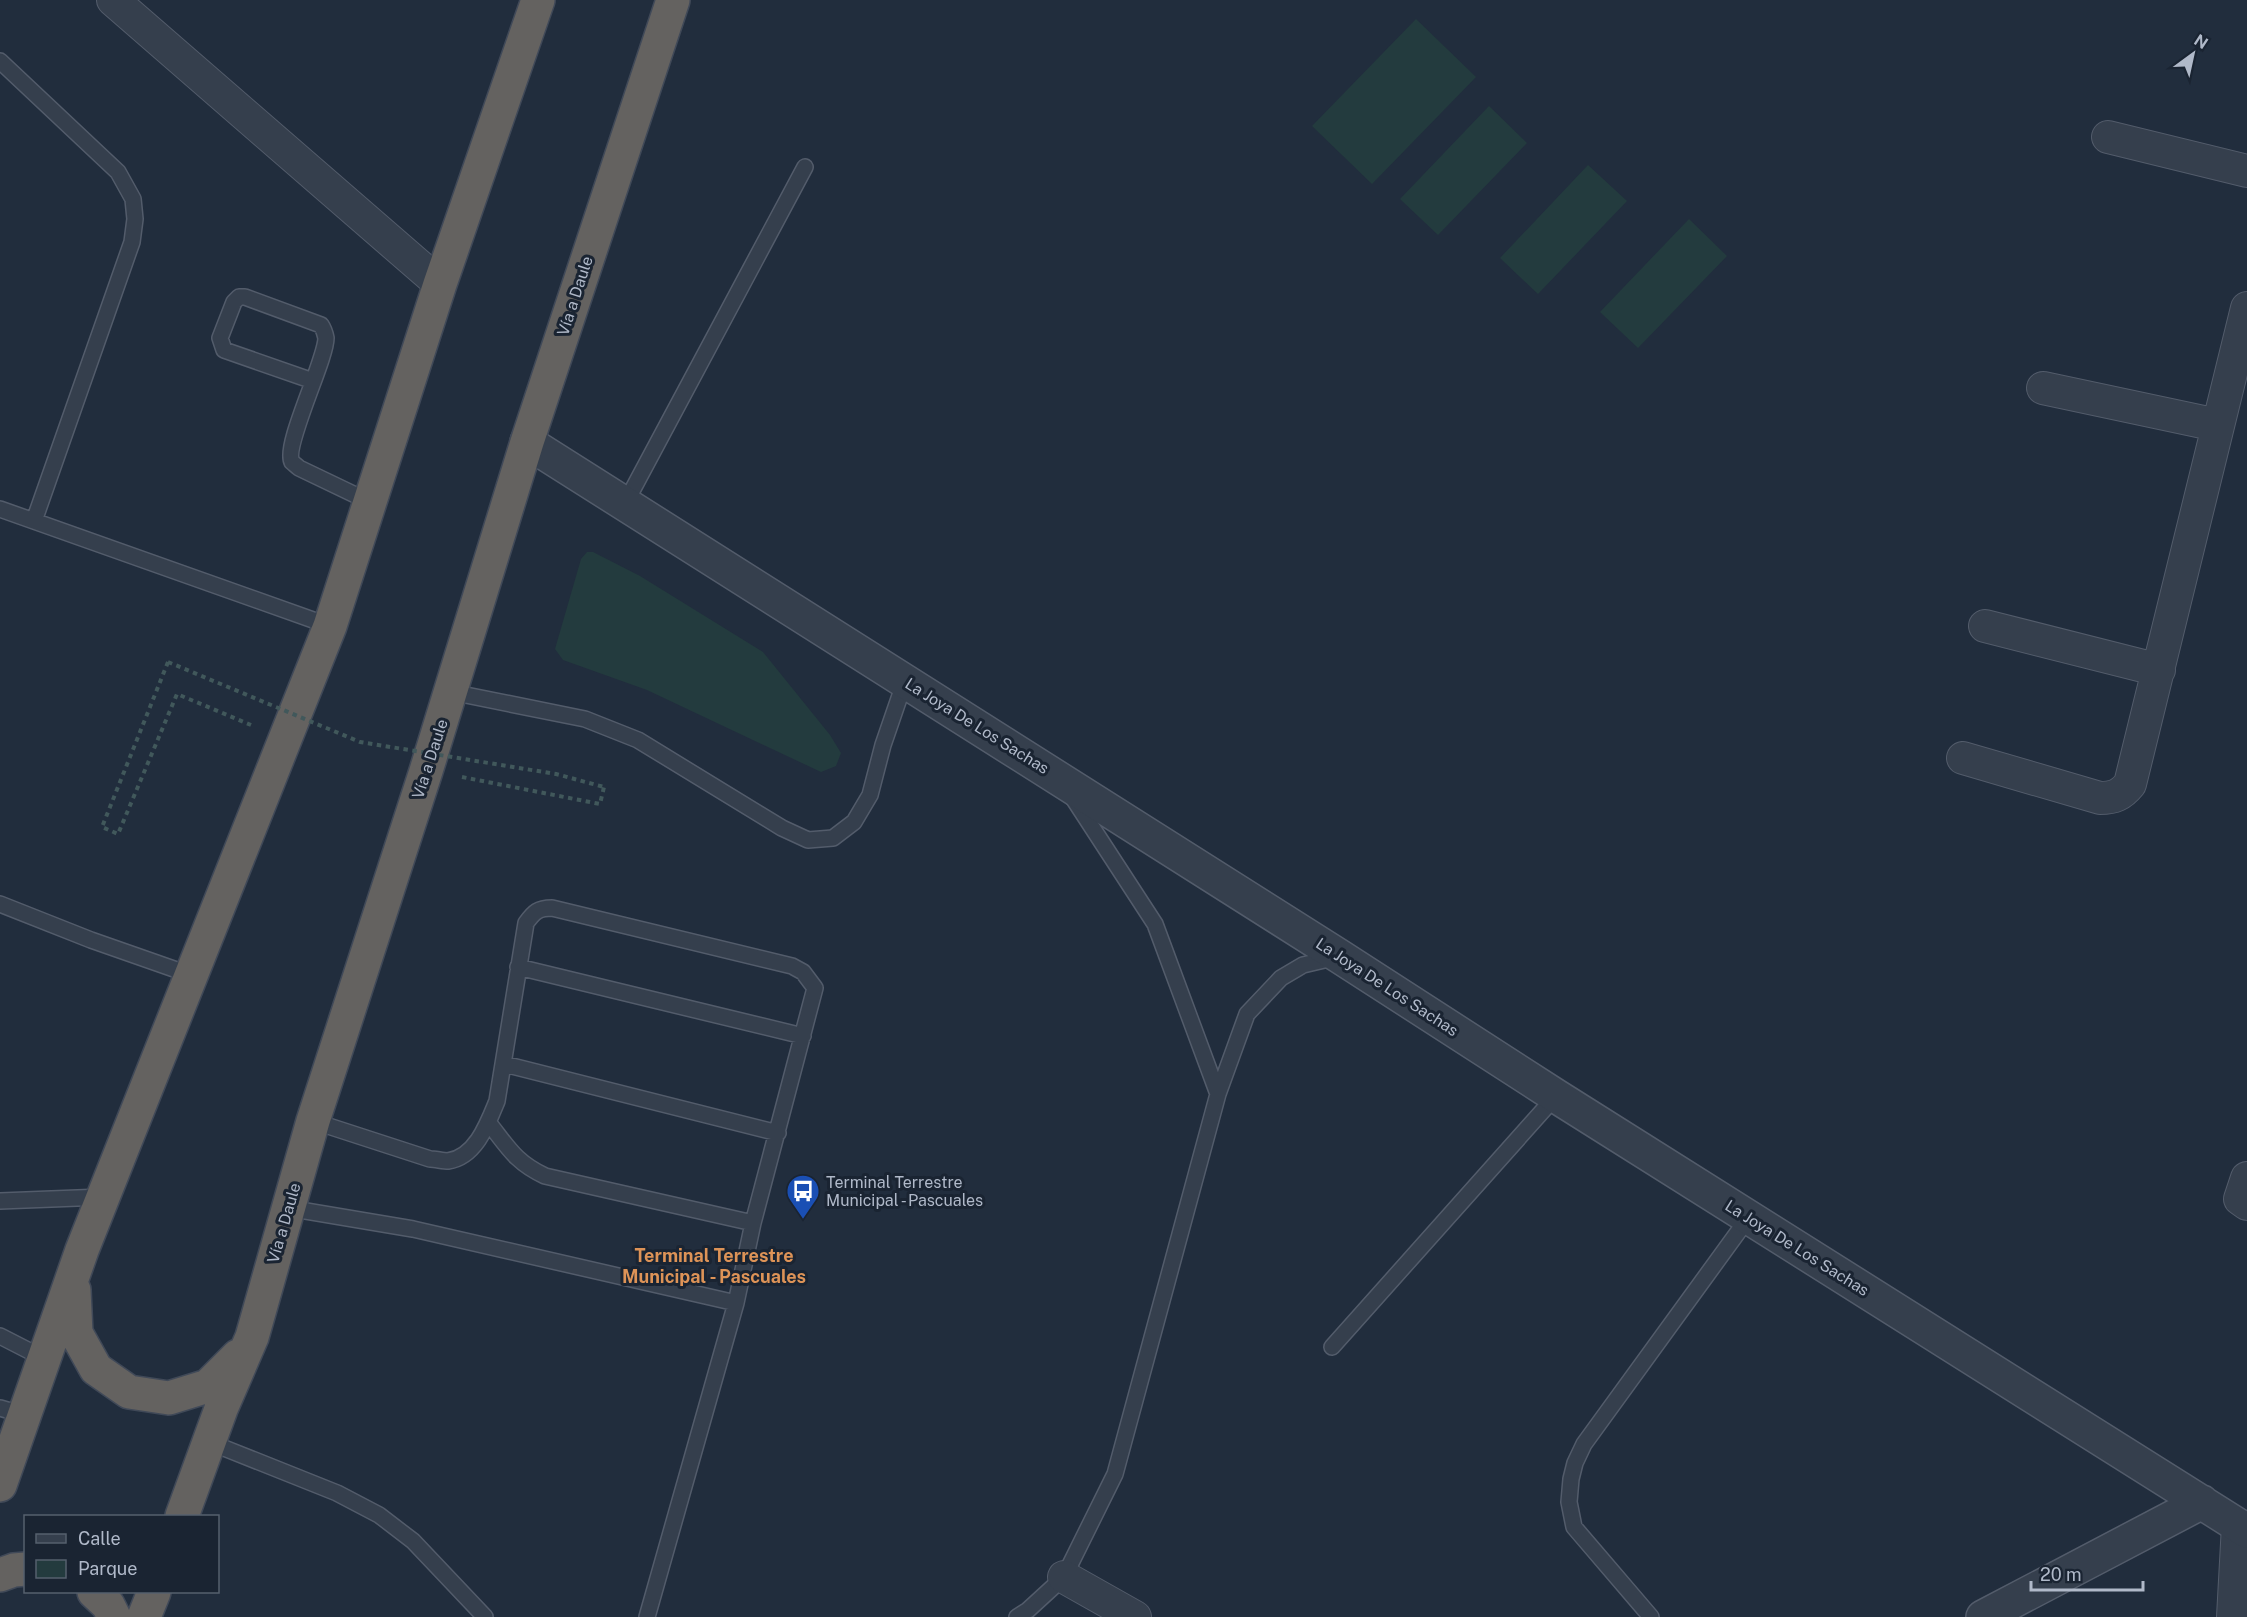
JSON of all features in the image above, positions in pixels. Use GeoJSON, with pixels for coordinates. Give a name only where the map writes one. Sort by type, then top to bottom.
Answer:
{"type":"FeatureCollection","features":[{"type":"Feature","properties":{"kind":"highway"},"geometry":{"type":"LineString","coordinates":[[0,1485],[12,1411],[43,1358],[82,1250],[330,626],[440,284],[538,0]]}},
{"type":"Feature","properties":{"kind":"highway","name":"Vía a Daule"},"geometry":{"type":"LineString","coordinates":[[182,1515],[252,1337],[313,1121],[451,692],[527,441],[673,0]]}},
{"type":"Feature","properties":{"kind":"highway"},"geometry":{"type":"LineString","coordinates":[[82,1250],[73,1294],[76,1333],[96,1369],[129,1392],[169,1398],[208,1386],[237,1359],[252,1337]]}},
{"type":"Feature","properties":{"kind":"highway"},"geometry":{"type":"LineString","coordinates":[[0,1575],[24,1569]]}},
{"type":"Feature","properties":{"kind":"highway"},"geometry":{"type":"LineString","coordinates":[[95,1593],[108,1605],[114,1617]]}},
{"type":"Feature","properties":{"kind":"highway"},"geometry":{"type":"LineString","coordinates":[[144,1617],[154,1593]]}},
{"type":"Feature","properties":{"kind":"street"},"geometry":{"type":"LineString","coordinates":[[113,0],[440,284]]}},
{"type":"Feature","properties":{"kind":"street"},"geometry":{"type":"LineString","coordinates":[[2108,137],[2247,171]]}},
{"type":"Feature","properties":{"kind":"street"},"geometry":{"type":"LineString","coordinates":[[1963,758],[2100,798],[2111,798],[2122,793],[2130,784],[2247,308]]}},
{"type":"Feature","properties":{"kind":"street"},"geometry":{"type":"LineString","coordinates":[[2043,388],[2217,425]]}},
{"type":"Feature","properties":{"kind":"street","name":"La Joya De Los Sachas"},"geometry":{"type":"LineString","coordinates":[[527,441],[1060,778],[1556,1096],[2242,1528]]}},
{"type":"Feature","properties":{"kind":"street"},"geometry":{"type":"LineString","coordinates":[[1985,626],[2159,670]]}},
{"type":"Feature","properties":{"kind":"street"},"geometry":{"type":"LineString","coordinates":[[2247,1178],[2240,1199],[2247,1204]]}},
{"type":"Feature","properties":{"kind":"street"},"geometry":{"type":"LineString","coordinates":[[1983,1617],[2202,1502]]}},
{"type":"Feature","properties":{"kind":"street"},"geometry":{"type":"LineString","coordinates":[[2233,1617],[2242,1528]]}},
{"type":"Feature","properties":{"kind":"street"},"geometry":{"type":"LineString","coordinates":[[1064,1577],[1135,1617]]}},
{"type":"Feature","properties":{"kind":"lane"},"geometry":{"type":"LineString","coordinates":[[0,61],[118,172],[133,199],[135,219],[132,242],[34,521]]}},
{"type":"Feature","properties":{"kind":"lane"},"geometry":{"type":"LineString","coordinates":[[626,502],[806,167]]}},
{"type":"Feature","properties":{"kind":"lane"},"geometry":{"type":"LineString","coordinates":[[313,381],[224,350],[220,338],[234,302],[239,297],[245,297],[321,324],[326,339],[313,381],[290,452],[291,461],[299,468],[370,502]]}},
{"type":"Feature","properties":{"kind":"lane"},"geometry":{"type":"LineString","coordinates":[[0,509],[330,626]]}},
{"type":"Feature","properties":{"kind":"lane"},"geometry":{"type":"LineString","coordinates":[[451,692],[585,719],[638,740],[782,828],[808,840],[833,838],[854,822],[870,795],[883,745],[905,681]]}},
{"type":"Feature","properties":{"kind":"lane"},"geometry":{"type":"LineString","coordinates":[[1060,778],[1155,924],[1218,1094]]}},
{"type":"Feature","properties":{"kind":"lane"},"geometry":{"type":"LineString","coordinates":[[0,904],[91,940],[191,975]]}},
{"type":"Feature","properties":{"kind":"lane"},"geometry":{"type":"LineString","coordinates":[[313,1121],[430,1159],[449,1161],[471,1149],[488,1122],[496,1101],[526,923],[535,911],[542,908],[552,908],[792,966],[803,972],[814,988],[753,1223],[736,1303],[647,1617]]}},
{"type":"Feature","properties":{"kind":"lane"},"geometry":{"type":"LineString","coordinates":[[1017,1617],[1064,1577],[1115,1474],[1218,1094],[1248,1014],[1281,978],[1304,965],[1339,956]]}},
{"type":"Feature","properties":{"kind":"lane"},"geometry":{"type":"LineString","coordinates":[[518,967],[803,1036]]}},
{"type":"Feature","properties":{"kind":"lane"},"geometry":{"type":"LineString","coordinates":[[504,1064],[778,1133]]}},
{"type":"Feature","properties":{"kind":"lane"},"geometry":{"type":"LineString","coordinates":[[1332,1347],[1556,1096]]}},
{"type":"Feature","properties":{"kind":"lane"},"geometry":{"type":"LineString","coordinates":[[488,1122],[513,1155],[527,1168],[545,1176],[753,1223]]}},
{"type":"Feature","properties":{"kind":"lane"},"geometry":{"type":"LineString","coordinates":[[0,1201],[103,1197]]}},
{"type":"Feature","properties":{"kind":"lane"},"geometry":{"type":"LineString","coordinates":[[288,1208],[413,1229],[736,1303]]}},
{"type":"Feature","properties":{"kind":"lane"},"geometry":{"type":"LineString","coordinates":[[1651,1617],[1574,1527],[1569,1502],[1571,1479],[1575,1463],[1584,1444],[1749,1217]]}},
{"type":"Feature","properties":{"kind":"lane"},"geometry":{"type":"LineString","coordinates":[[0,1336],[43,1358]]}},
{"type":"Feature","properties":{"kind":"lane"},"geometry":{"type":"LineString","coordinates":[[209,1442],[337,1493],[379,1515],[413,1541],[485,1617]]}},
{"type":"Feature","properties":{"kind":"path"},"geometry":{"type":"LineString","coordinates":[[285,738],[177,694],[118,834],[102,827],[168,662],[360,742],[556,774],[604,787],[600,804],[426,771]]}},
{"type":"Feature","properties":{"kind":"green space"},"geometry":{"type":"Polygon","coordinates":[[[1416,19],[1476,77],[1372,184],[1312,126],[1416,19]]]}},
{"type":"Feature","properties":{"kind":"green space"},"geometry":{"type":"Polygon","coordinates":[[[1489,106],[1527,143],[1438,235],[1400,199],[1489,106]]]}},
{"type":"Feature","properties":{"kind":"green space"},"geometry":{"type":"Polygon","coordinates":[[[1588,165],[1627,201],[1538,294],[1500,258],[1588,165]]]}},
{"type":"Feature","properties":{"kind":"green space"},"geometry":{"type":"Polygon","coordinates":[[[1689,219],[1727,256],[1638,348],[1600,312],[1689,219]]]}},
{"type":"Feature","properties":{"kind":"green space"},"geometry":{"type":"Polygon","coordinates":[[[587,552],[593,552],[640,576],[763,652],[830,735],[841,753],[836,766],[821,772],[647,690],[563,660],[555,649],[581,559],[587,552]]]}},
{"type":"Feature","properties":{"kind":"place","name":"Terminal Terrestre Municipal - Pascuales"},"geometry":{"type":"Point","coordinates":[803,1220]}},
{"type":"Feature","properties":{"kind":"district","name":"Terminal Terrestre Municipal - Pascuales"},"geometry":{"type":"Point","coordinates":[714,1265]}}]}
